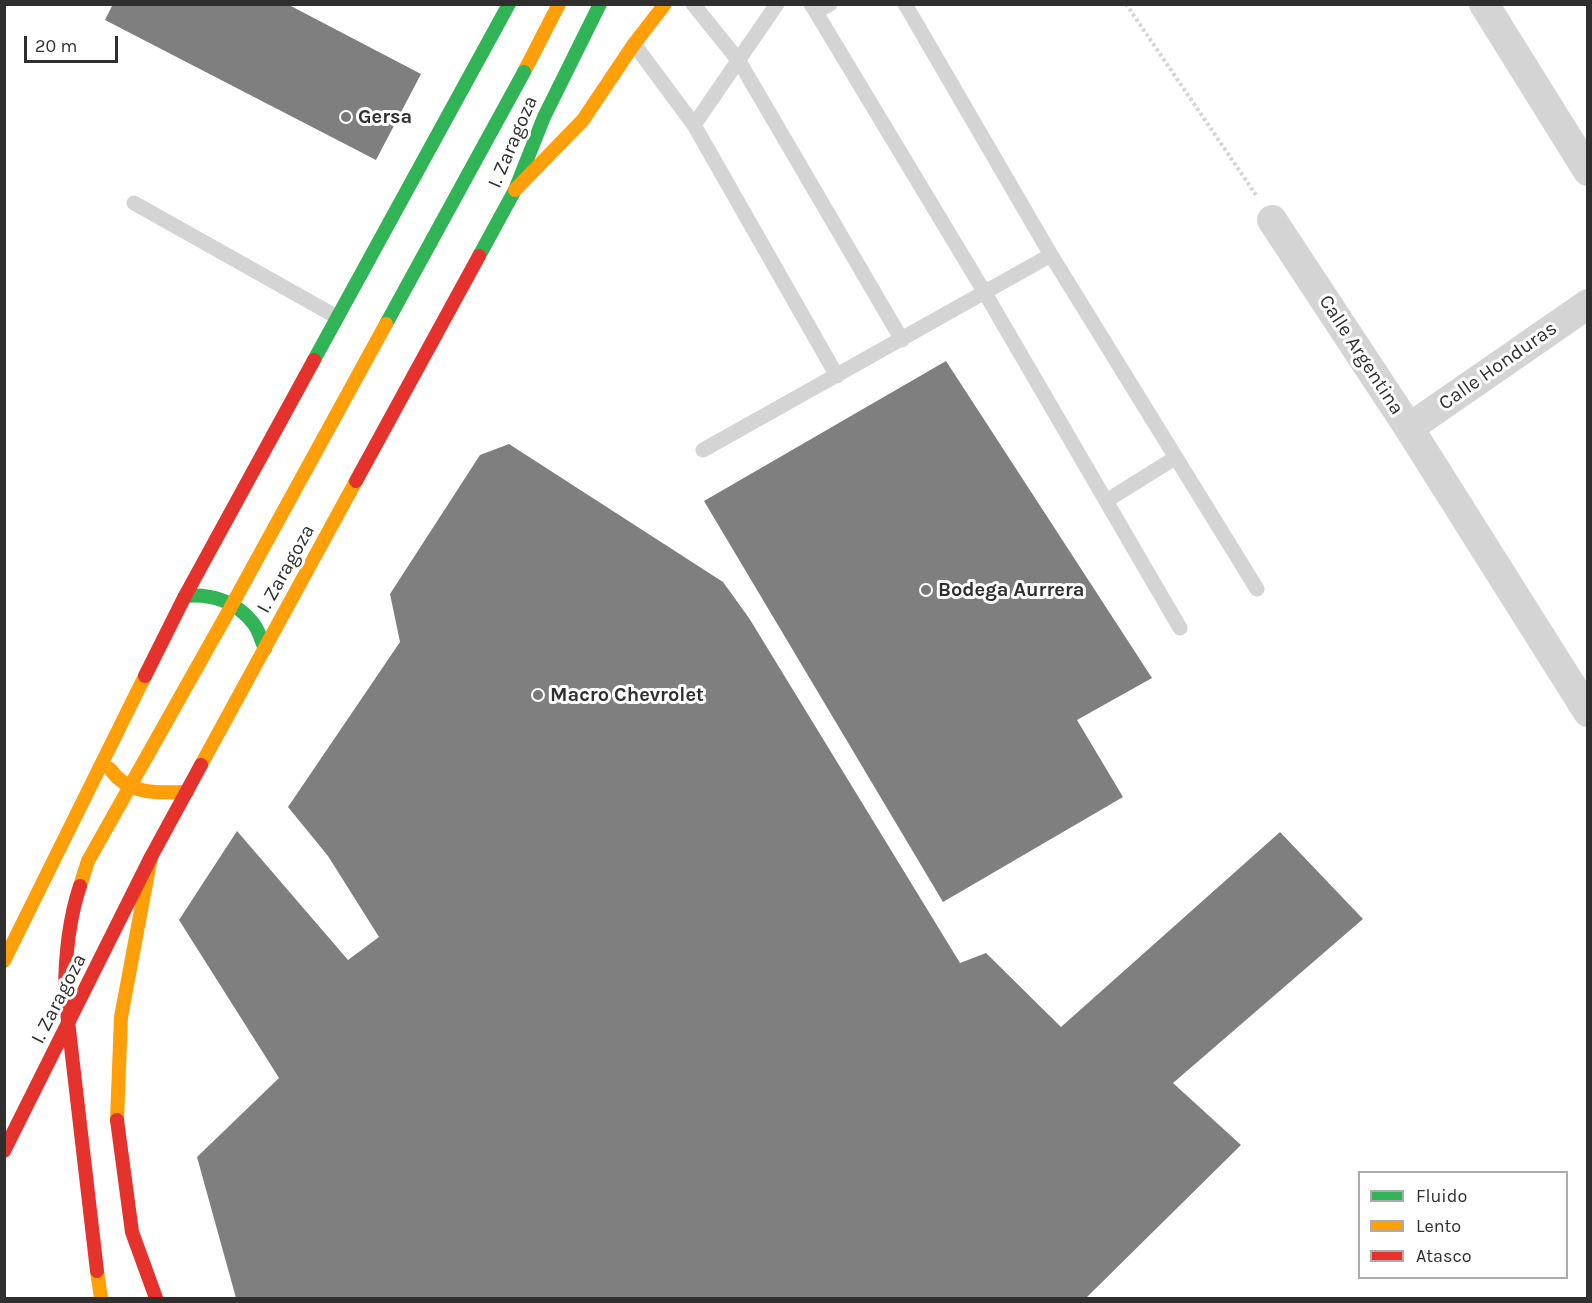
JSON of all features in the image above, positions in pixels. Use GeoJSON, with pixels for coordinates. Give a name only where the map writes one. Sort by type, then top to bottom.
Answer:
{"type":"FeatureCollection","features":[{"type":"Feature","properties":{"kind":"main road"},"geometry":{"type":"LineString","coordinates":[[4,961],[185,596],[509,4]]}},
{"type":"Feature","properties":{"kind":"main road"},"geometry":{"type":"LineString","coordinates":[[101,1299],[65,995],[65,963],[71,914],[88,861],[227,614],[560,4]]}},
{"type":"Feature","properties":{"kind":"main road","name":"I. Zaragoza"},"geometry":{"type":"LineString","coordinates":[[4,1151],[151,857],[515,190],[544,117],[600,4]]}},
{"type":"Feature","properties":{"kind":"main road"},"geometry":{"type":"LineString","coordinates":[[515,190],[583,120],[634,44],[665,4]]}},
{"type":"Feature","properties":{"kind":"main road"},"geometry":{"type":"LineString","coordinates":[[185,596],[196,594],[225,600],[254,624],[265,649]]}},
{"type":"Feature","properties":{"kind":"main road"},"geometry":{"type":"LineString","coordinates":[[104,759],[114,777],[133,788],[161,793],[187,792]]}},
{"type":"Feature","properties":{"kind":"main road"},"geometry":{"type":"LineString","coordinates":[[151,857],[122,1017],[117,1122],[132,1232],[156,1299]]}},
{"type":"Feature","properties":{"kind":"street"},"geometry":{"type":"LineString","coordinates":[[1484,4],[1587,171]]}},
{"type":"Feature","properties":{"kind":"street","name":"Calle Argentina"},"geometry":{"type":"LineString","coordinates":[[1272,220],[1409,428],[1587,711]]}},
{"type":"Feature","properties":{"kind":"street","name":"Calle Honduras"},"geometry":{"type":"LineString","coordinates":[[1409,428],[1587,304]]}},
{"type":"Feature","properties":{"kind":"lane"},"geometry":{"type":"LineString","coordinates":[[693,4],[739,61],[902,340]]}},
{"type":"Feature","properties":{"kind":"lane"},"geometry":{"type":"LineString","coordinates":[[905,4],[1051,255],[1257,588]]}},
{"type":"Feature","properties":{"kind":"lane"},"geometry":{"type":"LineString","coordinates":[[694,125],[739,61],[770,7]]}},
{"type":"Feature","properties":{"kind":"lane"},"geometry":{"type":"LineString","coordinates":[[819,7],[1180,627]]}},
{"type":"Feature","properties":{"kind":"lane"},"geometry":{"type":"LineString","coordinates":[[634,44],[694,125],[837,376]]}},
{"type":"Feature","properties":{"kind":"lane"},"geometry":{"type":"LineString","coordinates":[[134,203],[337,317]]}},
{"type":"Feature","properties":{"kind":"lane"},"geometry":{"type":"LineString","coordinates":[[703,450],[1051,255]]}},
{"type":"Feature","properties":{"kind":"lane"},"geometry":{"type":"LineString","coordinates":[[1106,501],[1175,458]]}},
{"type":"Feature","properties":{"kind":"path"},"geometry":{"type":"LineString","coordinates":[[1126,4],[1272,220]]}},
{"type":"Feature","properties":{"kind":"building","name":"Gersa"},"geometry":{"type":"Polygon","coordinates":[[[113,4],[287,4],[421,74],[376,160],[105,20],[113,4]]]}},
{"type":"Feature","properties":{"kind":"building","name":"Bodega Aurrera"},"geometry":{"type":"Polygon","coordinates":[[[946,361],[1152,678],[1077,720],[1123,797],[943,902],[704,501],[946,361]]]}},
{"type":"Feature","properties":{"kind":"building"},"geometry":{"type":"Polygon","coordinates":[[[509,444],[723,582],[749,618],[960,963],[986,953],[1061,1027],[1280,832],[1363,919],[1173,1083],[1241,1145],[1086,1298],[236,1298],[197,1157],[279,1078],[179,920],[237,831],[348,960],[379,937],[328,856],[288,807],[400,642],[390,594],[480,455],[509,444]]]}},
{"type":"Feature","properties":{"kind":"traffic: fast"},"geometry":{"type":"LineString","coordinates":[[314,360],[509,4]]}},
{"type":"Feature","properties":{"kind":"traffic: fast"},"geometry":{"type":"LineString","coordinates":[[479,256],[515,190],[544,117],[600,4]]}},
{"type":"Feature","properties":{"kind":"traffic: fast"},"geometry":{"type":"LineString","coordinates":[[386,324],[524,72]]}},
{"type":"Feature","properties":{"kind":"traffic: fast"},"geometry":{"type":"LineString","coordinates":[[185,596],[204,596],[231,604],[247,616],[255,626],[265,649]]}},
{"type":"Feature","properties":{"kind":"traffic: slow"},"geometry":{"type":"LineString","coordinates":[[524,72],[559,4]]}},
{"type":"Feature","properties":{"kind":"traffic: slow"},"geometry":{"type":"LineString","coordinates":[[515,190],[583,120],[634,44],[665,4]]}},
{"type":"Feature","properties":{"kind":"traffic: slow"},"geometry":{"type":"LineString","coordinates":[[227,614],[386,324]]}},
{"type":"Feature","properties":{"kind":"traffic: slow"},"geometry":{"type":"LineString","coordinates":[[201,765],[356,481]]}},
{"type":"Feature","properties":{"kind":"traffic: slow"},"geometry":{"type":"LineString","coordinates":[[80,886],[88,861],[227,614]]}},
{"type":"Feature","properties":{"kind":"traffic: slow"},"geometry":{"type":"LineString","coordinates":[[4,961],[145,676]]}},
{"type":"Feature","properties":{"kind":"traffic: slow"},"geometry":{"type":"LineString","coordinates":[[110,769],[126,784],[144,791],[187,792]]}},
{"type":"Feature","properties":{"kind":"traffic: slow"},"geometry":{"type":"LineString","coordinates":[[117,1120],[121,1017],[151,857]]}},
{"type":"Feature","properties":{"kind":"traffic: slow"},"geometry":{"type":"LineString","coordinates":[[97,1271],[101,1298]]}},
{"type":"Feature","properties":{"kind":"traffic: jam"},"geometry":{"type":"LineString","coordinates":[[356,481],[479,256]]}},
{"type":"Feature","properties":{"kind":"traffic: jam"},"geometry":{"type":"LineString","coordinates":[[145,676],[185,596],[314,360]]}},
{"type":"Feature","properties":{"kind":"traffic: jam"},"geometry":{"type":"LineString","coordinates":[[4,1151],[151,857],[201,765]]}},
{"type":"Feature","properties":{"kind":"traffic: jam"},"geometry":{"type":"LineString","coordinates":[[80,886],[68,940],[65,995],[97,1271]]}},
{"type":"Feature","properties":{"kind":"traffic: jam"},"geometry":{"type":"LineString","coordinates":[[117,1120],[132,1232],[156,1298]]}},
{"type":"Feature","properties":{"kind":"place","name":"Gersa"},"geometry":{"type":"Point","coordinates":[346,117]}},
{"type":"Feature","properties":{"kind":"place","name":"Bodega Aurrera"},"geometry":{"type":"Point","coordinates":[926,590]}},
{"type":"Feature","properties":{"kind":"place","name":"Macro Chevrolet"},"geometry":{"type":"Point","coordinates":[538,695]}}]}
